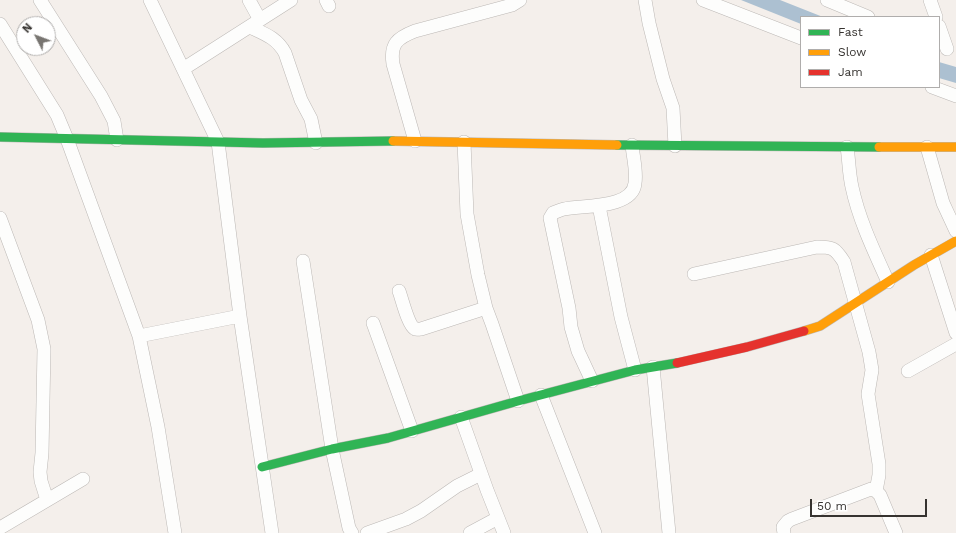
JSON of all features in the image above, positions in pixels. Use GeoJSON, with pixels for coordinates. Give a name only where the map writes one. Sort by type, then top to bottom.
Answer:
{"type":"FeatureCollection","features":[{"type":"Feature","properties":{"kind":"street"},"geometry":{"type":"LineString","coordinates":[[40,0],[101,96],[114,121],[117,140]]}},
{"type":"Feature","properties":{"kind":"street"},"geometry":{"type":"LineString","coordinates":[[150,0],[218,142],[240,316],[272,533]]}},
{"type":"Feature","properties":{"kind":"street"},"geometry":{"type":"LineString","coordinates":[[249,0],[255,24],[278,42],[285,53],[300,100],[310,118],[316,143]]}},
{"type":"Feature","properties":{"kind":"street"},"geometry":{"type":"LineString","coordinates":[[183,69],[291,0]]}},
{"type":"Feature","properties":{"kind":"street"},"geometry":{"type":"LineString","coordinates":[[415,140],[393,64],[392,50],[395,44],[406,34],[512,5],[520,0]]}},
{"type":"Feature","properties":{"kind":"street"},"geometry":{"type":"LineString","coordinates":[[646,0],[649,23],[665,86],[673,108],[675,146]]}},
{"type":"Feature","properties":{"kind":"street"},"geometry":{"type":"LineString","coordinates":[[703,0],[800,38]]}},
{"type":"Feature","properties":{"kind":"street"},"geometry":{"type":"LineString","coordinates":[[827,0],[845,4],[866,16]]}},
{"type":"Feature","properties":{"kind":"street"},"geometry":{"type":"LineString","coordinates":[[930,0],[936,16]]}},
{"type":"Feature","properties":{"kind":"street"},"geometry":{"type":"LineString","coordinates":[[0,24],[57,115],[139,336],[158,427],[175,533]]}},
{"type":"Feature","properties":{"kind":"street"},"geometry":{"type":"LineString","coordinates":[[940,29],[947,49]]}},
{"type":"Feature","properties":{"kind":"street"},"geometry":{"type":"LineString","coordinates":[[935,88],[956,96]]}},
{"type":"Feature","properties":{"kind":"street"},"geometry":{"type":"LineString","coordinates":[[0,137],[263,144],[415,140],[675,146],[956,147]]}},
{"type":"Feature","properties":{"kind":"street"},"geometry":{"type":"LineString","coordinates":[[464,142],[468,214],[478,275],[486,308],[518,401]]}},
{"type":"Feature","properties":{"kind":"street"},"geometry":{"type":"LineString","coordinates":[[592,382],[578,351],[571,327],[569,308],[550,218],[553,213],[565,209],[599,206],[626,198],[633,191],[636,183],[632,145]]}},
{"type":"Feature","properties":{"kind":"street"},"geometry":{"type":"LineString","coordinates":[[847,147],[851,185],[856,205],[862,224],[888,282]]}},
{"type":"Feature","properties":{"kind":"street"},"geometry":{"type":"LineString","coordinates":[[927,147],[943,203],[956,231]]}},
{"type":"Feature","properties":{"kind":"street"},"geometry":{"type":"LineString","coordinates":[[599,206],[622,317],[635,370]]}},
{"type":"Feature","properties":{"kind":"street"},"geometry":{"type":"LineString","coordinates":[[0,218],[38,320],[43,338],[42,453],[40,472],[41,481],[47,500]]}},
{"type":"Feature","properties":{"kind":"street"},"geometry":{"type":"LineString","coordinates":[[262,467],[332,449],[388,438],[635,370],[684,362],[747,347],[820,326],[931,255],[956,241]]}},
{"type":"Feature","properties":{"kind":"street"},"geometry":{"type":"LineString","coordinates":[[694,274],[817,247],[830,247],[836,251],[844,262],[869,352],[872,370],[868,394],[879,464],[879,476],[876,491]]}},
{"type":"Feature","properties":{"kind":"street"},"geometry":{"type":"LineString","coordinates":[[931,255],[956,333]]}},
{"type":"Feature","properties":{"kind":"street"},"geometry":{"type":"LineString","coordinates":[[303,261],[332,449],[349,528],[352,533]]}},
{"type":"Feature","properties":{"kind":"street"},"geometry":{"type":"LineString","coordinates":[[399,291],[409,321],[414,328],[417,329],[486,308]]}},
{"type":"Feature","properties":{"kind":"street"},"geometry":{"type":"LineString","coordinates":[[139,336],[240,316]]}},
{"type":"Feature","properties":{"kind":"street"},"geometry":{"type":"LineString","coordinates":[[373,323],[412,431]]}},
{"type":"Feature","properties":{"kind":"street"},"geometry":{"type":"LineString","coordinates":[[908,371],[956,344]]}},
{"type":"Feature","properties":{"kind":"street"},"geometry":{"type":"LineString","coordinates":[[653,367],[669,533]]}},
{"type":"Feature","properties":{"kind":"street"},"geometry":{"type":"LineString","coordinates":[[541,395],[595,533]]}},
{"type":"Feature","properties":{"kind":"street"},"geometry":{"type":"LineString","coordinates":[[460,417],[504,533]]}},
{"type":"Feature","properties":{"kind":"street"},"geometry":{"type":"LineString","coordinates":[[367,533],[406,519],[421,511],[457,486],[481,474]]}},
{"type":"Feature","properties":{"kind":"street"},"geometry":{"type":"LineString","coordinates":[[0,528],[84,479]]}},
{"type":"Feature","properties":{"kind":"street"},"geometry":{"type":"LineString","coordinates":[[784,533],[783,527],[788,521],[871,489],[876,491],[881,498],[896,533]]}},
{"type":"Feature","properties":{"kind":"street"},"geometry":{"type":"LineString","coordinates":[[470,533],[498,518]]}},
{"type":"Feature","properties":{"kind":"water"},"geometry":{"type":"Polygon","coordinates":[[[741,0],[780,0],[820,16],[800,16],[800,24],[741,0]]]}},
{"type":"Feature","properties":{"kind":"water"},"geometry":{"type":"Polygon","coordinates":[[[940,62],[956,67],[956,83],[940,78],[940,62]]]}},
{"type":"Feature","properties":{"kind":"traffic: fast"},"geometry":{"type":"LineString","coordinates":[[0,137],[263,143],[393,141]]}},
{"type":"Feature","properties":{"kind":"traffic: fast"},"geometry":{"type":"LineString","coordinates":[[617,145],[879,147]]}},
{"type":"Feature","properties":{"kind":"traffic: fast"},"geometry":{"type":"LineString","coordinates":[[262,467],[332,449],[388,438],[635,370],[677,363]]}},
{"type":"Feature","properties":{"kind":"traffic: slow"},"geometry":{"type":"LineString","coordinates":[[393,141],[617,145]]}},
{"type":"Feature","properties":{"kind":"traffic: slow"},"geometry":{"type":"LineString","coordinates":[[879,147],[956,147]]}},
{"type":"Feature","properties":{"kind":"traffic: slow"},"geometry":{"type":"LineString","coordinates":[[804,331],[820,326],[914,265],[956,241]]}},
{"type":"Feature","properties":{"kind":"traffic: jam"},"geometry":{"type":"LineString","coordinates":[[677,363],[747,347],[804,331]]}}]}
